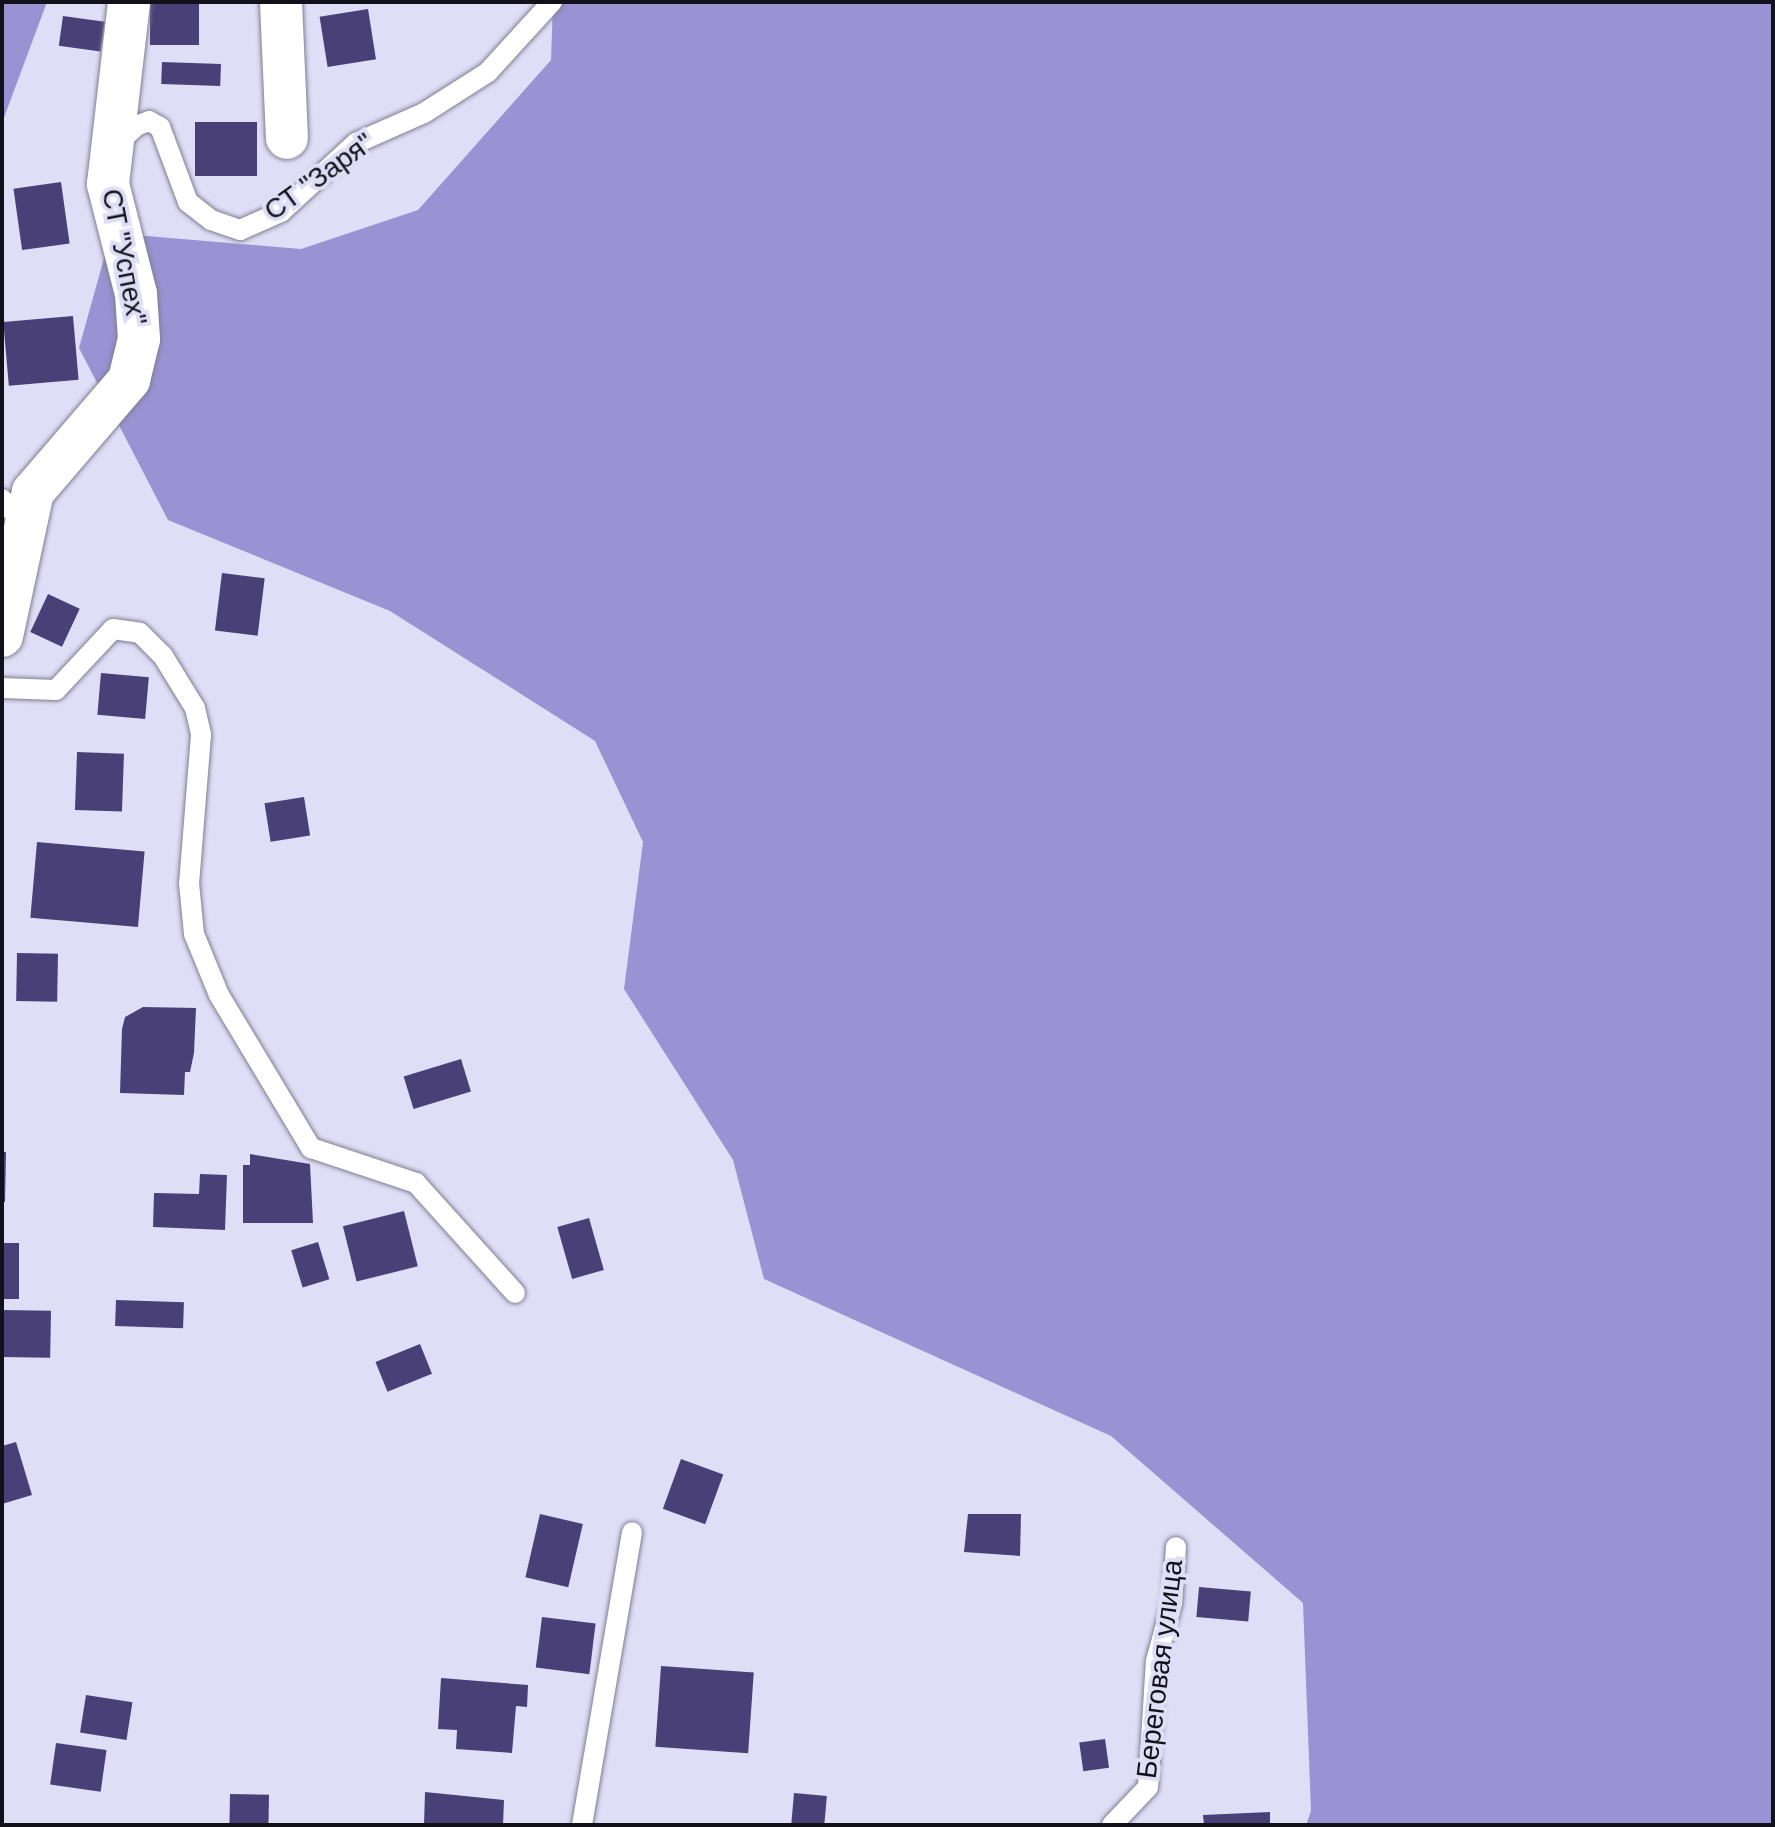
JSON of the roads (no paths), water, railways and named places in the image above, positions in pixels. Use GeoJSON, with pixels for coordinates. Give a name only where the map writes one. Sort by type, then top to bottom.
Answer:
{"type":"FeatureCollection","features":[{"type":"Feature","properties":{"kind":"street","name":"СТ \"Успех\""},"geometry":{"type":"LineString","coordinates":[[12,511],[33,492],[129,380],[139,339],[136,294],[108,184],[129,2]]}},
{"type":"Feature","properties":{"kind":"street"},"geometry":{"type":"LineString","coordinates":[[281,2],[287,138]]}},
{"type":"Feature","properties":{"kind":"street"},"geometry":{"type":"LineString","coordinates":[[2,636],[22,564],[12,511]]}},
{"type":"Feature","properties":{"kind":"lane","name":"СТ \"Заря\""},"geometry":{"type":"LineString","coordinates":[[113,148],[136,126],[149,121],[160,127],[188,202],[211,220],[240,230],[281,212],[356,143],[424,113],[488,72],[552,2]]}},
{"type":"Feature","properties":{"kind":"lane"},"geometry":{"type":"LineString","coordinates":[[2,688],[56,690],[113,629],[140,633],[163,656],[195,708],[201,735],[189,883],[194,934],[219,995],[311,1148],[416,1183],[515,1293]]}},
{"type":"Feature","properties":{"kind":"lane"},"geometry":{"type":"LineString","coordinates":[[582,1825],[632,1532]]}},
{"type":"Feature","properties":{"kind":"lane","name":"Береговая улица"},"geometry":{"type":"LineString","coordinates":[[1112,1825],[1148,1787],[1156,1661],[1172,1603],[1176,1547]]}}]}
